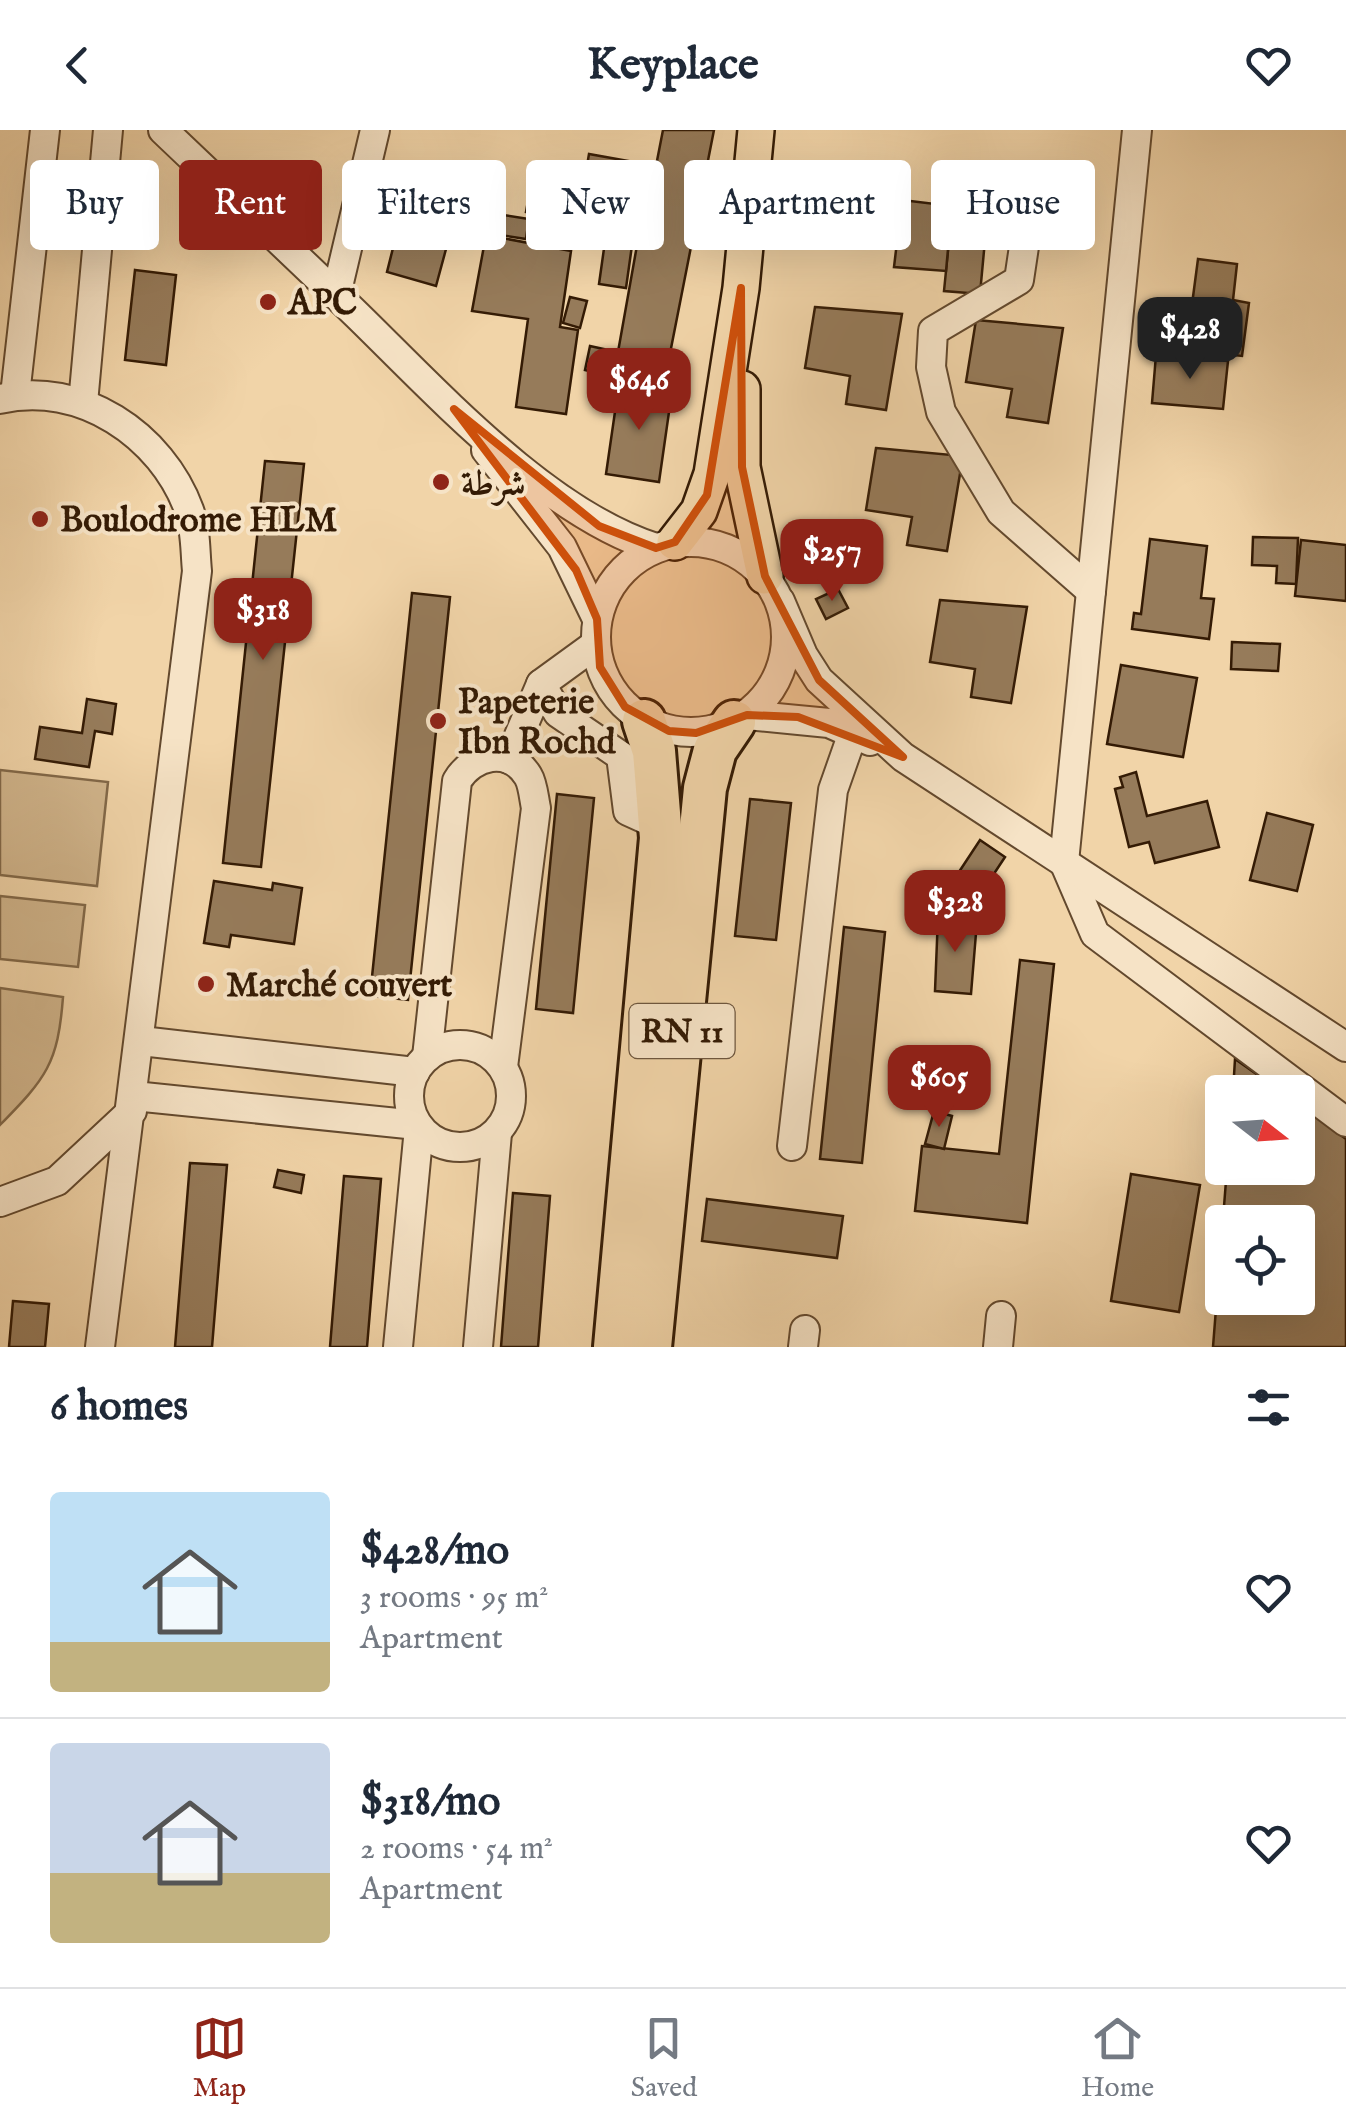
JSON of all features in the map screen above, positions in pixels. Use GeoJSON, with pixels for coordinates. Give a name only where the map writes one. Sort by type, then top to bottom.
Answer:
{"type":"FeatureCollection","features":[{"type":"Feature","properties":{"kind":"highway","name":"RN 11"},"geometry":{"type":"LineString","coordinates":[[650,1347],[705,788],[715,750],[740,719]]}},
{"type":"Feature","properties":{"kind":"highway","name":"RN 11"},"geometry":{"type":"LineString","coordinates":[[615,1347],[662,826],[654,751],[644,721]]}},
{"type":"Feature","properties":{"kind":"main road"},"geometry":{"type":"LineString","coordinates":[[666,545],[707,495],[740,288],[756,130]]}},
{"type":"Feature","properties":{"kind":"main road"},"geometry":{"type":"LineString","coordinates":[[740,288],[742,467],[772,588]]}},
{"type":"Feature","properties":{"kind":"street"},"geometry":{"type":"LineString","coordinates":[[45,130],[7,397],[83,403],[110,414],[154,450],[188,507],[197,570],[100,1347]]}},
{"type":"Feature","properties":{"kind":"street"},"geometry":{"type":"LineString","coordinates":[[83,403],[108,130]]}},
{"type":"Feature","properties":{"kind":"street"},"geometry":{"type":"LineString","coordinates":[[163,130],[454,409],[580,513],[620,536],[666,545],[724,547],[772,588],[803,655],[820,680],[903,757]]}},
{"type":"Feature","properties":{"kind":"street"},"geometry":{"type":"LineString","coordinates":[[336,295],[375,130]]}},
{"type":"Feature","properties":{"kind":"street"},"geometry":{"type":"LineString","coordinates":[[1137,130],[1064,862],[1096,934],[1346,1122]]}},
{"type":"Feature","properties":{"kind":"street"},"geometry":{"type":"LineString","coordinates":[[1023,250],[1019,280],[933,331],[931,367],[940,412],[1001,512],[1091,591]]}},
{"type":"Feature","properties":{"kind":"street"},"geometry":{"type":"LineString","coordinates":[[454,409],[562,548],[596,632],[610,688],[644,721],[669,731],[696,733],[740,719],[798,717],[854,733],[903,757],[1346,1047]]}},
{"type":"Feature","properties":{"kind":"street"},"geometry":{"type":"LineString","coordinates":[[509,759],[541,684],[596,632],[612,584],[624,569],[666,545]]}},
{"type":"Feature","properties":{"kind":"street"},"geometry":{"type":"LineString","coordinates":[[740,719],[772,686],[786,651],[772,588]]}},
{"type":"Feature","properties":{"kind":"street"},"geometry":{"type":"LineString","coordinates":[[541,684],[558,712],[621,756],[628,811],[662,826]]}},
{"type":"Feature","properties":{"kind":"street"},"geometry":{"type":"LineString","coordinates":[[792,1146],[833,790],[854,733]]}},
{"type":"Feature","properties":{"kind":"street"},"geometry":{"type":"LineString","coordinates":[[398,1347],[418,1127],[409,1099],[421,1064],[457,782],[467,764],[489,756],[509,759],[528,777],[536,808],[503,1067],[512,1099],[497,1133],[478,1347]]}},
{"type":"Feature","properties":{"kind":"street"},"geometry":{"type":"LineString","coordinates":[[140,1042],[421,1064],[459,1044],[491,1055],[503,1067]]}},
{"type":"Feature","properties":{"kind":"street"},"geometry":{"type":"LineString","coordinates":[[0,1202],[57,1181],[133,1104],[418,1127],[449,1147],[466,1148],[497,1133]]}},
{"type":"Feature","properties":{"kind":"street"},"geometry":{"type":"LineString","coordinates":[[998,1347],[1001,1316]]}},
{"type":"Feature","properties":{"kind":"highlighted area"},"geometry":{"type":"Polygon","coordinates":[[[741,288],[742,467],[765,576],[819,680],[903,757],[798,717],[747,715],[696,733],[669,731],[625,707],[600,667],[597,619],[576,570],[454,409],[599,526],[656,548],[675,542],[707,495],[741,288]]]}},
{"type":"Feature","properties":{"kind":"shaded area"},"geometry":{"type":"Polygon","coordinates":[[[0,770],[108,782],[97,886],[0,875],[0,770]]]}},
{"type":"Feature","properties":{"kind":"shaded area"},"geometry":{"type":"Polygon","coordinates":[[[0,896],[85,905],[78,967],[0,959],[0,896]]]}},
{"type":"Feature","properties":{"kind":"shaded area"},"geometry":{"type":"Polygon","coordinates":[[[0,988],[63,997],[58,1039],[47,1068],[29,1095],[0,1125],[0,988]]]}},
{"type":"Feature","properties":{"kind":"building"},"geometry":{"type":"Polygon","coordinates":[[[663,130],[714,130],[708,160],[684,160],[684,250],[690,250],[663,389],[613,380],[636,250],[664,250],[664,160],[657,160],[663,130]]]}},
{"type":"Feature","properties":{"kind":"building"},"geometry":{"type":"Polygon","coordinates":[[[589,154],[622,160],[588,160],[589,154]]]}},
{"type":"Feature","properties":{"kind":"building"},"geometry":{"type":"Polygon","coordinates":[[[911,201],[931,203],[931,250],[948,250],[946,271],[894,267],[896,250],[911,250],[911,201]]]}},
{"type":"Feature","properties":{"kind":"building"},"geometry":{"type":"Polygon","coordinates":[[[506,215],[526,219],[526,239],[506,236],[506,215]]]}},
{"type":"Feature","properties":{"kind":"building"},"geometry":{"type":"Polygon","coordinates":[[[506,239],[526,243],[526,250],[571,251],[560,327],[578,330],[566,414],[516,407],[528,319],[472,311],[483,250],[506,250],[506,239]]]}},
{"type":"Feature","properties":{"kind":"building"},"geometry":{"type":"Polygon","coordinates":[[[392,250],[446,250],[436,286],[387,272],[392,250]]]}},
{"type":"Feature","properties":{"kind":"building"},"geometry":{"type":"Polygon","coordinates":[[[604,250],[631,250],[626,288],[599,284],[604,250]]]}},
{"type":"Feature","properties":{"kind":"building"},"geometry":{"type":"Polygon","coordinates":[[[948,250],[984,250],[980,294],[944,291],[948,250]]]}},
{"type":"Feature","properties":{"kind":"building"},"geometry":{"type":"Polygon","coordinates":[[[1198,259],[1237,264],[1233,300],[1249,303],[1242,356],[1186,350],[1198,259]]]}},
{"type":"Feature","properties":{"kind":"building"},"geometry":{"type":"Polygon","coordinates":[[[135,270],[176,275],[166,365],[125,360],[135,270]]]}},
{"type":"Feature","properties":{"kind":"building"},"geometry":{"type":"Polygon","coordinates":[[[570,297],[587,301],[580,328],[563,323],[570,297]]]}},
{"type":"Feature","properties":{"kind":"building"},"geometry":{"type":"Polygon","coordinates":[[[815,307],[902,314],[886,410],[846,404],[850,376],[805,368],[815,307]]]}},
{"type":"Feature","properties":{"kind":"building"},"geometry":{"type":"Polygon","coordinates":[[[976,320],[1063,328],[1048,423],[1007,417],[1012,389],[966,382],[976,320]]]}},
{"type":"Feature","properties":{"kind":"building"},"geometry":{"type":"Polygon","coordinates":[[[590,346],[608,350],[602,374],[585,370],[590,346]]]}},
{"type":"Feature","properties":{"kind":"building"},"geometry":{"type":"Polygon","coordinates":[[[1156,355],[1228,361],[1223,409],[1152,403],[1156,355]]]}},
{"type":"Feature","properties":{"kind":"building"},"geometry":{"type":"Polygon","coordinates":[[[619,384],[672,391],[659,482],[606,474],[619,384]]]}},
{"type":"Feature","properties":{"kind":"building"},"geometry":{"type":"Polygon","coordinates":[[[876,448],[963,456],[947,551],[907,545],[912,517],[866,510],[876,448]]]}},
{"type":"Feature","properties":{"kind":"building"},"geometry":{"type":"Polygon","coordinates":[[[265,461],[304,464],[261,867],[223,863],[265,461]]]}},
{"type":"Feature","properties":{"kind":"building"},"geometry":{"type":"Polygon","coordinates":[[[1253,537],[1298,538],[1296,584],[1276,583],[1277,566],[1252,565],[1253,537]]]}},
{"type":"Feature","properties":{"kind":"building"},"geometry":{"type":"Polygon","coordinates":[[[1150,539],[1207,546],[1201,598],[1214,599],[1209,639],[1132,629],[1134,613],[1141,614],[1150,539]]]}},
{"type":"Feature","properties":{"kind":"building"},"geometry":{"type":"Polygon","coordinates":[[[1301,540],[1346,545],[1346,601],[1295,596],[1301,540]]]}},
{"type":"Feature","properties":{"kind":"building"},"geometry":{"type":"Polygon","coordinates":[[[838,589],[848,608],[826,619],[816,599],[838,589]]]}},
{"type":"Feature","properties":{"kind":"building"},"geometry":{"type":"Polygon","coordinates":[[[412,593],[450,597],[408,1000],[370,996],[412,593]]]}},
{"type":"Feature","properties":{"kind":"building"},"geometry":{"type":"Polygon","coordinates":[[[940,600],[1027,607],[1011,703],[971,697],[975,669],[930,662],[940,600]]]}},
{"type":"Feature","properties":{"kind":"building"},"geometry":{"type":"Polygon","coordinates":[[[1232,642],[1280,644],[1278,671],[1231,669],[1232,642]]]}},
{"type":"Feature","properties":{"kind":"building"},"geometry":{"type":"Polygon","coordinates":[[[1121,665],[1197,678],[1183,757],[1107,744],[1121,665]]]}},
{"type":"Feature","properties":{"kind":"building"},"geometry":{"type":"Polygon","coordinates":[[[87,699],[116,704],[112,734],[95,731],[89,767],[35,759],[40,727],[82,733],[87,699]]]}},
{"type":"Feature","properties":{"kind":"building"},"geometry":{"type":"Polygon","coordinates":[[[1136,772],[1147,816],[1207,801],[1219,847],[1155,863],[1149,842],[1129,847],[1115,789],[1123,787],[1120,777],[1136,772]]]}},
{"type":"Feature","properties":{"kind":"building"},"geometry":{"type":"Polygon","coordinates":[[[557,794],[594,798],[573,1013],[536,1009],[557,794]]]}},
{"type":"Feature","properties":{"kind":"building"},"geometry":{"type":"Polygon","coordinates":[[[750,799],[791,803],[776,940],[735,936],[750,799]]]}},
{"type":"Feature","properties":{"kind":"building"},"geometry":{"type":"Polygon","coordinates":[[[1267,813],[1313,825],[1297,891],[1250,880],[1267,813]]]}},
{"type":"Feature","properties":{"kind":"building"},"geometry":{"type":"Polygon","coordinates":[[[980,840],[1005,857],[978,898],[953,881],[980,840]]]}},
{"type":"Feature","properties":{"kind":"building"},"geometry":{"type":"Polygon","coordinates":[[[214,881],[272,890],[273,883],[302,888],[294,944],[231,935],[229,947],[204,943],[214,881]]]}},
{"type":"Feature","properties":{"kind":"building"},"geometry":{"type":"Polygon","coordinates":[[[938,916],[977,921],[971,994],[935,991],[938,916]]]}},
{"type":"Feature","properties":{"kind":"building"},"geometry":{"type":"Polygon","coordinates":[[[844,927],[885,932],[862,1163],[820,1159],[844,927]]]}},
{"type":"Feature","properties":{"kind":"building"},"geometry":{"type":"Polygon","coordinates":[[[1020,960],[1054,964],[1027,1223],[915,1211],[922,1146],[999,1154],[1020,960]]]}},
{"type":"Feature","properties":{"kind":"building"},"geometry":{"type":"Polygon","coordinates":[[[1235,1059],[1258,1075],[1234,1075],[1235,1059]]]}},
{"type":"Feature","properties":{"kind":"building"},"geometry":{"type":"Polygon","coordinates":[[[934,1111],[952,1116],[944,1149],[925,1144],[934,1111]]]}},
{"type":"Feature","properties":{"kind":"building"},"geometry":{"type":"Polygon","coordinates":[[[1315,1116],[1346,1139],[1346,1347],[1213,1347],[1216,1315],[1315,1315],[1315,1205],[1224,1205],[1226,1185],[1315,1185],[1315,1116]]]}},
{"type":"Feature","properties":{"kind":"building"},"geometry":{"type":"Polygon","coordinates":[[[190,1163],[227,1165],[212,1347],[175,1347],[190,1163]]]}},
{"type":"Feature","properties":{"kind":"building"},"geometry":{"type":"Polygon","coordinates":[[[278,1170],[304,1175],[301,1193],[274,1187],[278,1170]]]}},
{"type":"Feature","properties":{"kind":"building"},"geometry":{"type":"Polygon","coordinates":[[[1131,1174],[1200,1185],[1179,1312],[1111,1301],[1131,1174]]]}},
{"type":"Feature","properties":{"kind":"building"},"geometry":{"type":"Polygon","coordinates":[[[344,1176],[381,1179],[367,1347],[330,1347],[344,1176]]]}},
{"type":"Feature","properties":{"kind":"building"},"geometry":{"type":"Polygon","coordinates":[[[513,1193],[550,1196],[538,1347],[501,1347],[513,1193]]]}},
{"type":"Feature","properties":{"kind":"building"},"geometry":{"type":"Polygon","coordinates":[[[707,1199],[843,1216],[837,1258],[702,1241],[707,1199]]]}},
{"type":"Feature","properties":{"kind":"building"},"geometry":{"type":"Polygon","coordinates":[[[13,1301],[49,1304],[45,1347],[9,1347],[13,1301]]]}},
{"type":"Feature","properties":{"kind":"place","name":"APC"},"geometry":{"type":"Point","coordinates":[268,302]}},
{"type":"Feature","properties":{"kind":"place","name":"شرطة"},"geometry":{"type":"Point","coordinates":[441,482]}},
{"type":"Feature","properties":{"kind":"place","name":"Boulodrome HLM"},"geometry":{"type":"Point","coordinates":[40,519]}},
{"type":"Feature","properties":{"kind":"place","name":"Papeterie Ibn Rochd"},"geometry":{"type":"Point","coordinates":[438,721]}},
{"type":"Feature","properties":{"kind":"place","name":"Marché couvert"},"geometry":{"type":"Point","coordinates":[206,984]}}]}
